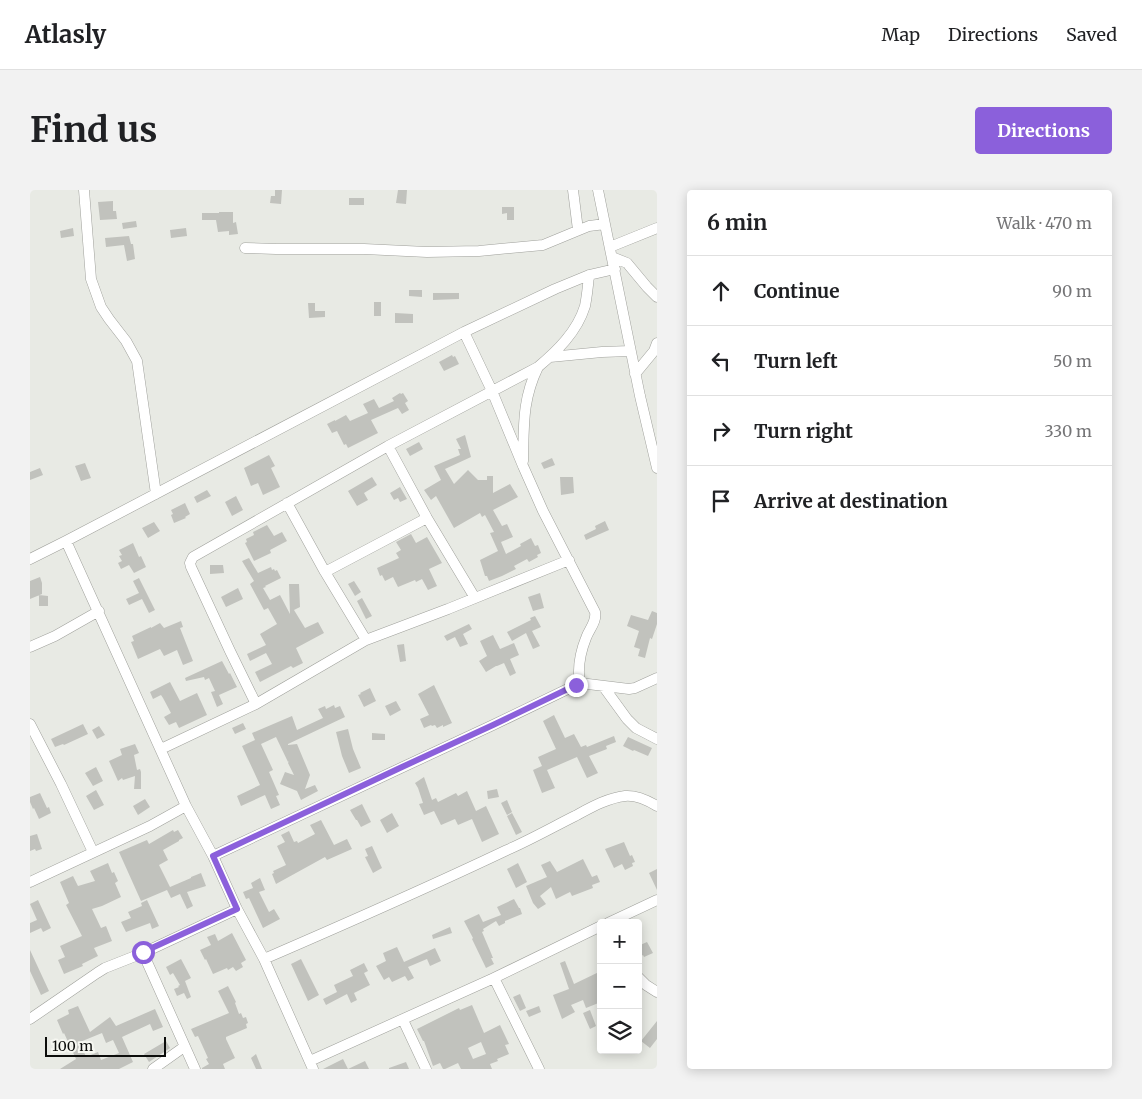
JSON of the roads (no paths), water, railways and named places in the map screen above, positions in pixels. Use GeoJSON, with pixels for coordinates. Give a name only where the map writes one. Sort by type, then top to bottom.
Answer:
{"type":"FeatureCollection","features":[{"type":"Feature","properties":{"kind":"street"},"geometry":{"type":"LineString","coordinates":[[84,190],[91,279],[101,307],[126,341],[137,361],[156,494]]}},
{"type":"Feature","properties":{"kind":"street"},"geometry":{"type":"LineString","coordinates":[[573,190],[578,230]]}},
{"type":"Feature","properties":{"kind":"street"},"geometry":{"type":"LineString","coordinates":[[598,190],[630,351],[654,445],[657,468]]}},
{"type":"Feature","properties":{"kind":"street"},"geometry":{"type":"LineString","coordinates":[[245,248],[364,249],[427,252],[479,251],[543,245],[589,226],[605,224]]}},
{"type":"Feature","properties":{"kind":"street"},"geometry":{"type":"LineString","coordinates":[[611,252],[657,228]]}},
{"type":"Feature","properties":{"kind":"street"},"geometry":{"type":"LineString","coordinates":[[611,252],[627,263],[657,297]]}},
{"type":"Feature","properties":{"kind":"street"},"geometry":{"type":"LineString","coordinates":[[30,559],[464,332],[590,275],[615,269]]}},
{"type":"Feature","properties":{"kind":"street"},"geometry":{"type":"LineString","coordinates":[[256,704],[191,567],[191,559],[195,554],[388,446],[538,367],[550,357],[575,329],[585,306],[590,275]]}},
{"type":"Feature","properties":{"kind":"street"},"geometry":{"type":"LineString","coordinates":[[464,332],[492,391],[543,511],[595,612],[595,621],[586,637],[580,655],[578,673],[580,684]]}},
{"type":"Feature","properties":{"kind":"street"},"geometry":{"type":"LineString","coordinates":[[635,374],[654,351],[657,343]]}},
{"type":"Feature","properties":{"kind":"street"},"geometry":{"type":"LineString","coordinates":[[550,357],[630,351]]}},
{"type":"Feature","properties":{"kind":"street"},"geometry":{"type":"LineString","coordinates":[[523,466],[525,406],[531,381],[538,367]]}},
{"type":"Feature","properties":{"kind":"street"},"geometry":{"type":"LineString","coordinates":[[388,446],[475,598]]}},
{"type":"Feature","properties":{"kind":"street"},"geometry":{"type":"LineString","coordinates":[[287,503],[325,572],[366,640]]}},
{"type":"Feature","properties":{"kind":"street"},"geometry":{"type":"LineString","coordinates":[[325,572],[428,518]]}},
{"type":"Feature","properties":{"kind":"street"},"geometry":{"type":"LineString","coordinates":[[66,541],[186,806],[264,959],[312,1065],[597,928]]}},
{"type":"Feature","properties":{"kind":"street"},"geometry":{"type":"LineString","coordinates":[[161,749],[256,704],[366,640],[569,560]]}},
{"type":"Feature","properties":{"kind":"street"},"geometry":{"type":"LineString","coordinates":[[30,647],[55,636],[99,611]]}},
{"type":"Feature","properties":{"kind":"street"},"geometry":{"type":"LineString","coordinates":[[213,856],[580,684],[629,689],[657,678]]}},
{"type":"Feature","properties":{"kind":"street"},"geometry":{"type":"LineString","coordinates":[[603,686],[627,719],[636,728],[657,739]]}},
{"type":"Feature","properties":{"kind":"street"},"geometry":{"type":"LineString","coordinates":[[30,724],[34,745],[61,784],[93,852]]}},
{"type":"Feature","properties":{"kind":"street"},"geometry":{"type":"LineString","coordinates":[[264,959],[509,850],[607,801],[625,796],[635,796],[657,806]]}},
{"type":"Feature","properties":{"kind":"street"},"geometry":{"type":"LineString","coordinates":[[30,882],[150,826],[186,806]]}},
{"type":"Feature","properties":{"kind":"street"},"geometry":{"type":"LineString","coordinates":[[617,919],[657,900]]}},
{"type":"Feature","properties":{"kind":"street"},"geometry":{"type":"LineString","coordinates":[[30,1019],[97,972],[237,909]]}},
{"type":"Feature","properties":{"kind":"street"},"geometry":{"type":"LineString","coordinates":[[143,952],[194,1069]]}},
{"type":"Feature","properties":{"kind":"street"},"geometry":{"type":"LineString","coordinates":[[494,978],[539,1069]]}},
{"type":"Feature","properties":{"kind":"street"},"geometry":{"type":"LineString","coordinates":[[642,981],[657,992]]}},
{"type":"Feature","properties":{"kind":"street"},"geometry":{"type":"LineString","coordinates":[[403,1020],[426,1069]]}},
{"type":"Feature","properties":{"kind":"street"},"geometry":{"type":"LineString","coordinates":[[153,1069],[184,1047]]}}]}
